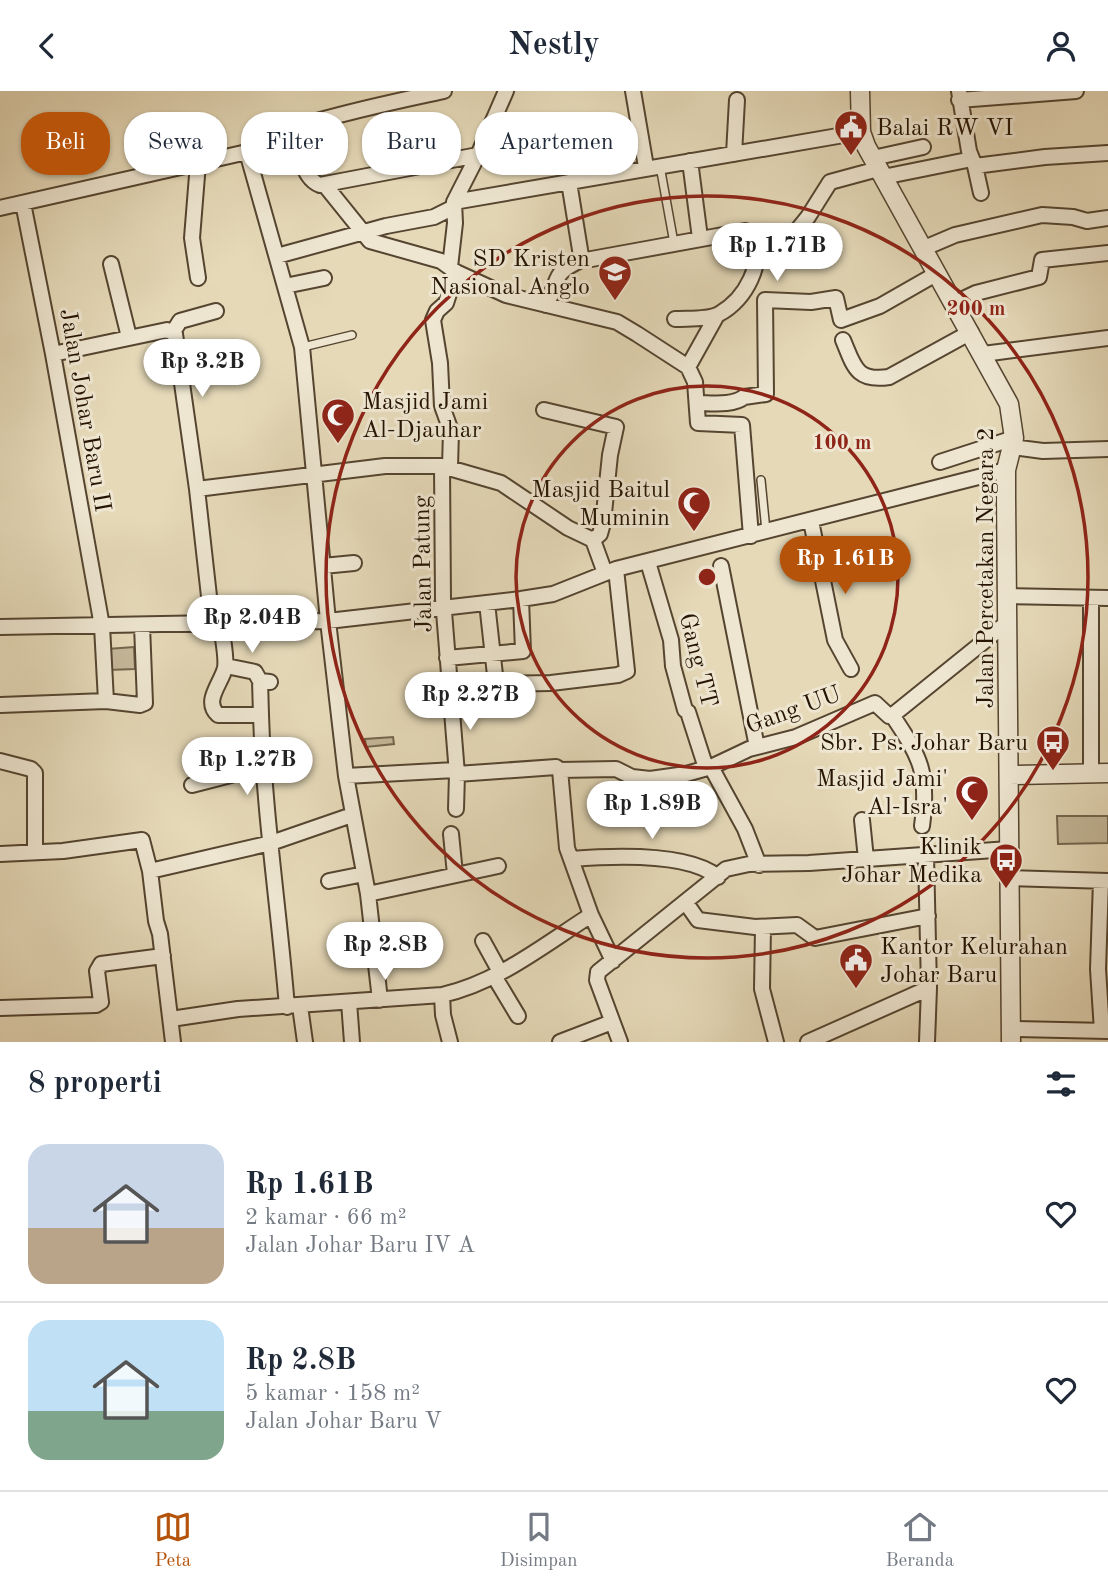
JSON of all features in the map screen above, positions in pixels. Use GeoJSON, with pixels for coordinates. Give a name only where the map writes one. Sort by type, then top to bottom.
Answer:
{"type":"FeatureCollection","features":[{"type":"Feature","properties":{"kind":"street"},"geometry":{"type":"LineString","coordinates":[[348,113],[444,91]]}},
{"type":"Feature","properties":{"kind":"street"},"geometry":{"type":"LineString","coordinates":[[496,112],[506,91]]}},
{"type":"Feature","properties":{"kind":"street"},"geometry":{"type":"LineString","coordinates":[[633,91],[653,167]]}},
{"type":"Feature","properties":{"kind":"street","name":"Jalan Percetakan Negara 2"},"geometry":{"type":"LineString","coordinates":[[860,91],[861,132],[878,168],[971,332],[990,353],[1009,404],[1013,443],[1006,470],[1010,1035]]}},
{"type":"Feature","properties":{"kind":"street"},"geometry":{"type":"LineString","coordinates":[[981,193],[969,151],[959,95],[1048,95],[1076,91]]}},
{"type":"Feature","properties":{"kind":"street"},"geometry":{"type":"LineString","coordinates":[[734,154],[737,100]]}},
{"type":"Feature","properties":{"kind":"street"},"geometry":{"type":"LineString","coordinates":[[277,255],[386,226],[434,217],[454,204],[861,132]]}},
{"type":"Feature","properties":{"kind":"street"},"geometry":{"type":"LineString","coordinates":[[787,243],[808,217],[830,182],[878,168],[923,147]]}},
{"type":"Feature","properties":{"kind":"street"},"geometry":{"type":"LineString","coordinates":[[878,168],[1108,153]]}},
{"type":"Feature","properties":{"kind":"street"},"geometry":{"type":"LineString","coordinates":[[309,175],[315,183],[324,184],[475,155]]}},
{"type":"Feature","properties":{"kind":"street"},"geometry":{"type":"LineString","coordinates":[[454,204],[475,157]]}},
{"type":"Feature","properties":{"kind":"street"},"geometry":{"type":"LineString","coordinates":[[690,161],[700,238]]}},
{"type":"Feature","properties":{"kind":"street"},"geometry":{"type":"LineString","coordinates":[[0,208],[146,175]]}},
{"type":"Feature","properties":{"kind":"street"},"geometry":{"type":"LineString","coordinates":[[197,175],[192,238],[198,278]]}},
{"type":"Feature","properties":{"kind":"street"},"geometry":{"type":"LineString","coordinates":[[254,175],[302,347],[346,776],[365,874],[380,1000]]}},
{"type":"Feature","properties":{"kind":"street"},"geometry":{"type":"LineString","coordinates":[[569,182],[583,259]]}},
{"type":"Feature","properties":{"kind":"street"},"geometry":{"type":"LineString","coordinates":[[324,184],[370,241],[441,261],[506,295],[617,322],[688,367],[695,382],[698,423],[742,425],[751,536]]}},
{"type":"Feature","properties":{"kind":"street","name":"Jalan Johar Baru II"},"geometry":{"type":"LineString","coordinates":[[23,203],[102,626],[106,702]]}},
{"type":"Feature","properties":{"kind":"street","name":"Jalan Patung"},"geometry":{"type":"LineString","coordinates":[[454,204],[453,269],[446,303],[437,311],[433,320],[440,355],[442,406],[451,431],[446,466],[444,609],[456,772],[456,809]]}},
{"type":"Feature","properties":{"kind":"street"},"geometry":{"type":"LineString","coordinates":[[922,249],[955,235],[1034,217],[1055,215],[1087,221],[1108,218]]}},
{"type":"Feature","properties":{"kind":"street"},"geometry":{"type":"LineString","coordinates":[[546,305],[562,269],[583,259],[745,231],[753,234],[757,243],[756,266],[751,281],[733,302],[717,315],[688,367]]}},
{"type":"Feature","properties":{"kind":"street"},"geometry":{"type":"LineString","coordinates":[[956,302],[976,293],[1039,277],[1042,260],[1108,253]]}},
{"type":"Feature","properties":{"kind":"street"},"geometry":{"type":"LineString","coordinates":[[111,264],[129,337]]}},
{"type":"Feature","properties":{"kind":"street"},"geometry":{"type":"LineString","coordinates":[[698,403],[729,402],[766,394],[765,300],[811,302],[836,298],[841,320],[880,306],[936,274]]}},
{"type":"Feature","properties":{"kind":"street"},"geometry":{"type":"LineString","coordinates":[[285,286],[324,278]]}},
{"type":"Feature","properties":{"kind":"street"},"geometry":{"type":"LineString","coordinates":[[173,332],[180,321],[216,311]]}},
{"type":"Feature","properties":{"kind":"street"},"geometry":{"type":"LineString","coordinates":[[675,319],[717,315]]}},
{"type":"Feature","properties":{"kind":"street"},"geometry":{"type":"LineString","coordinates":[[53,354],[167,330],[176,336],[216,623],[226,666],[212,700],[213,710],[218,715],[261,716]]}},
{"type":"Feature","properties":{"kind":"street"},"geometry":{"type":"LineString","coordinates":[[843,340],[855,369],[861,375],[879,379],[889,377],[971,332]]}},
{"type":"Feature","properties":{"kind":"street"},"geometry":{"type":"LineString","coordinates":[[990,353],[1108,338]]}},
{"type":"Feature","properties":{"kind":"street"},"geometry":{"type":"LineString","coordinates":[[544,410],[616,427],[610,455],[603,523],[600,534],[593,540]]}},
{"type":"Feature","properties":{"kind":"street"},"geometry":{"type":"LineString","coordinates":[[940,462],[1013,443],[1043,451],[1108,449]]}},
{"type":"Feature","properties":{"kind":"street"},"geometry":{"type":"LineString","coordinates":[[197,489],[385,466],[446,466],[501,483],[568,528],[593,540],[611,571],[627,671],[551,683],[496,684],[488,603]]}},
{"type":"Feature","properties":{"kind":"street"},"geometry":{"type":"LineString","coordinates":[[0,627],[328,621],[521,599],[552,594],[611,571],[1006,470]]}},
{"type":"Feature","properties":{"kind":"street"},"geometry":{"type":"LineString","coordinates":[[811,521],[835,640],[851,669]]}},
{"type":"Feature","properties":{"kind":"street","name":"Gang TT"},"geometry":{"type":"LineString","coordinates":[[648,562],[671,640],[673,666],[685,710],[708,767],[745,829],[759,865]]}},
{"type":"Feature","properties":{"kind":"street"},"geometry":{"type":"LineString","coordinates":[[323,566],[354,563]]}},
{"type":"Feature","properties":{"kind":"street"},"geometry":{"type":"LineString","coordinates":[[721,566],[757,747]]}},
{"type":"Feature","properties":{"kind":"street"},"geometry":{"type":"LineString","coordinates":[[1008,596],[1108,598]]}},
{"type":"Feature","properties":{"kind":"street"},"geometry":{"type":"LineString","coordinates":[[1010,775],[1099,773],[1091,598]]}},
{"type":"Feature","properties":{"kind":"street"},"geometry":{"type":"LineString","coordinates":[[447,657],[523,651],[521,599]]}},
{"type":"Feature","properties":{"kind":"street"},"geometry":{"type":"LineString","coordinates":[[922,826],[925,781],[919,758],[892,715],[1008,622]]}},
{"type":"Feature","properties":{"kind":"street"},"geometry":{"type":"LineString","coordinates":[[0,705],[145,703],[142,625]]}},
{"type":"Feature","properties":{"kind":"street"},"geometry":{"type":"LineString","coordinates":[[226,666],[255,673],[265,681],[261,716],[262,767],[282,939],[294,1006],[305,1042]]}},
{"type":"Feature","properties":{"kind":"street","name":"Gang UU"},"geometry":{"type":"LineString","coordinates":[[560,770],[616,769],[632,776],[650,779],[686,774],[757,747],[796,737],[875,703],[889,716],[892,715]]}},
{"type":"Feature","properties":{"kind":"street"},"geometry":{"type":"LineString","coordinates":[[0,761],[31,769],[35,773],[35,851]]}},
{"type":"Feature","properties":{"kind":"street"},"geometry":{"type":"LineString","coordinates":[[192,785],[262,767]]}},
{"type":"Feature","properties":{"kind":"street"},"geometry":{"type":"LineString","coordinates":[[346,776],[556,767],[560,770],[567,848],[591,915],[613,961]]}},
{"type":"Feature","properties":{"kind":"street"},"geometry":{"type":"LineString","coordinates":[[150,870],[271,843],[352,815]]}},
{"type":"Feature","properties":{"kind":"street"},"geometry":{"type":"LineString","coordinates":[[862,820],[866,859]]}},
{"type":"Feature","properties":{"kind":"street"},"geometry":{"type":"LineString","coordinates":[[451,834],[455,874]]}},
{"type":"Feature","properties":{"kind":"street"},"geometry":{"type":"LineString","coordinates":[[0,854],[63,851],[142,840],[150,870],[160,935],[173,1042]]}},
{"type":"Feature","properties":{"kind":"street"},"geometry":{"type":"LineString","coordinates":[[620,1042],[597,980],[598,972],[732,867],[1009,849]]}},
{"type":"Feature","properties":{"kind":"street"},"geometry":{"type":"LineString","coordinates":[[926,855],[929,988],[927,1042]]}},
{"type":"Feature","properties":{"kind":"street"},"geometry":{"type":"LineString","coordinates":[[571,859],[601,856],[678,861],[709,869],[718,877]]}},
{"type":"Feature","properties":{"kind":"street"},"geometry":{"type":"LineString","coordinates":[[368,894],[498,866]]}},
{"type":"Feature","properties":{"kind":"street"},"geometry":{"type":"LineString","coordinates":[[329,881],[365,874]]}},
{"type":"Feature","properties":{"kind":"street"},"geometry":{"type":"LineString","coordinates":[[1008,878],[1105,881],[1105,1031],[1010,1035]]}},
{"type":"Feature","properties":{"kind":"street"},"geometry":{"type":"LineString","coordinates":[[686,903],[698,920],[763,927],[797,926],[812,936],[820,937],[928,916]]}},
{"type":"Feature","properties":{"kind":"street"},"geometry":{"type":"LineString","coordinates":[[171,1019],[238,1009],[442,995],[467,989],[497,974],[591,915]]}},
{"type":"Feature","properties":{"kind":"street"},"geometry":{"type":"LineString","coordinates":[[763,927],[762,989],[776,1042]]}},
{"type":"Feature","properties":{"kind":"street"},"geometry":{"type":"LineString","coordinates":[[484,941],[518,1016]]}},
{"type":"Feature","properties":{"kind":"street"},"geometry":{"type":"LineString","coordinates":[[0,1007],[96,1005],[100,1002],[97,971],[101,964],[163,956]]}},
{"type":"Feature","properties":{"kind":"street"},"geometry":{"type":"LineString","coordinates":[[808,1042],[929,988]]}},
{"type":"Feature","properties":{"kind":"street"},"geometry":{"type":"LineString","coordinates":[[442,995],[443,1015],[450,1042]]}},
{"type":"Feature","properties":{"kind":"street"},"geometry":{"type":"LineString","coordinates":[[349,1002],[352,1042]]}},
{"type":"Feature","properties":{"kind":"street"},"geometry":{"type":"LineString","coordinates":[[560,1042],[612,1022]]}},
{"type":"Feature","properties":{"kind":"lane"},"geometry":{"type":"LineString","coordinates":[[653,167],[674,243]]}},
{"type":"Feature","properties":{"kind":"lane"},"geometry":{"type":"LineString","coordinates":[[302,347],[352,335]]}},
{"type":"Feature","properties":{"kind":"lane"},"geometry":{"type":"LineString","coordinates":[[761,480],[766,532]]}},
{"type":"Feature","properties":{"kind":"shaded area"},"geometry":{"type":"Polygon","coordinates":[[[134,647],[135,669],[108,670],[107,649],[134,647]]]}},
{"type":"Feature","properties":{"kind":"shaded area"},"geometry":{"type":"Polygon","coordinates":[[[393,737],[394,744],[366,747],[365,739],[393,737]]]}},
{"type":"Feature","properties":{"kind":"shaded area"},"geometry":{"type":"Polygon","coordinates":[[[1057,816],[1108,816],[1108,843],[1058,844],[1057,816]]]}},
{"type":"Feature","properties":{"kind":"place","name":"Balai RW VI"},"geometry":{"type":"Point","coordinates":[851,157]}},
{"type":"Feature","properties":{"kind":"place","name":"SD Kristen Nasional Anglo"},"geometry":{"type":"Point","coordinates":[615,302]}},
{"type":"Feature","properties":{"kind":"place","name":"Masjid Jami Al-Djauhar"},"geometry":{"type":"Point","coordinates":[338,445]}},
{"type":"Feature","properties":{"kind":"place","name":"Masjid Baitul Muminin"},"geometry":{"type":"Point","coordinates":[694,533]}},
{"type":"Feature","properties":{"kind":"place","name":"Sbr. Ps. Johar Baru"},"geometry":{"type":"Point","coordinates":[1053,772]}},
{"type":"Feature","properties":{"kind":"place","name":"Masjid Jami' Al-Isra'"},"geometry":{"type":"Point","coordinates":[972,822]}},
{"type":"Feature","properties":{"kind":"place","name":"Klinik Johar Medika"},"geometry":{"type":"Point","coordinates":[1006,890]}},
{"type":"Feature","properties":{"kind":"place","name":"Kantor Kelurahan Johar Baru"},"geometry":{"type":"Point","coordinates":[856,990]}}]}
